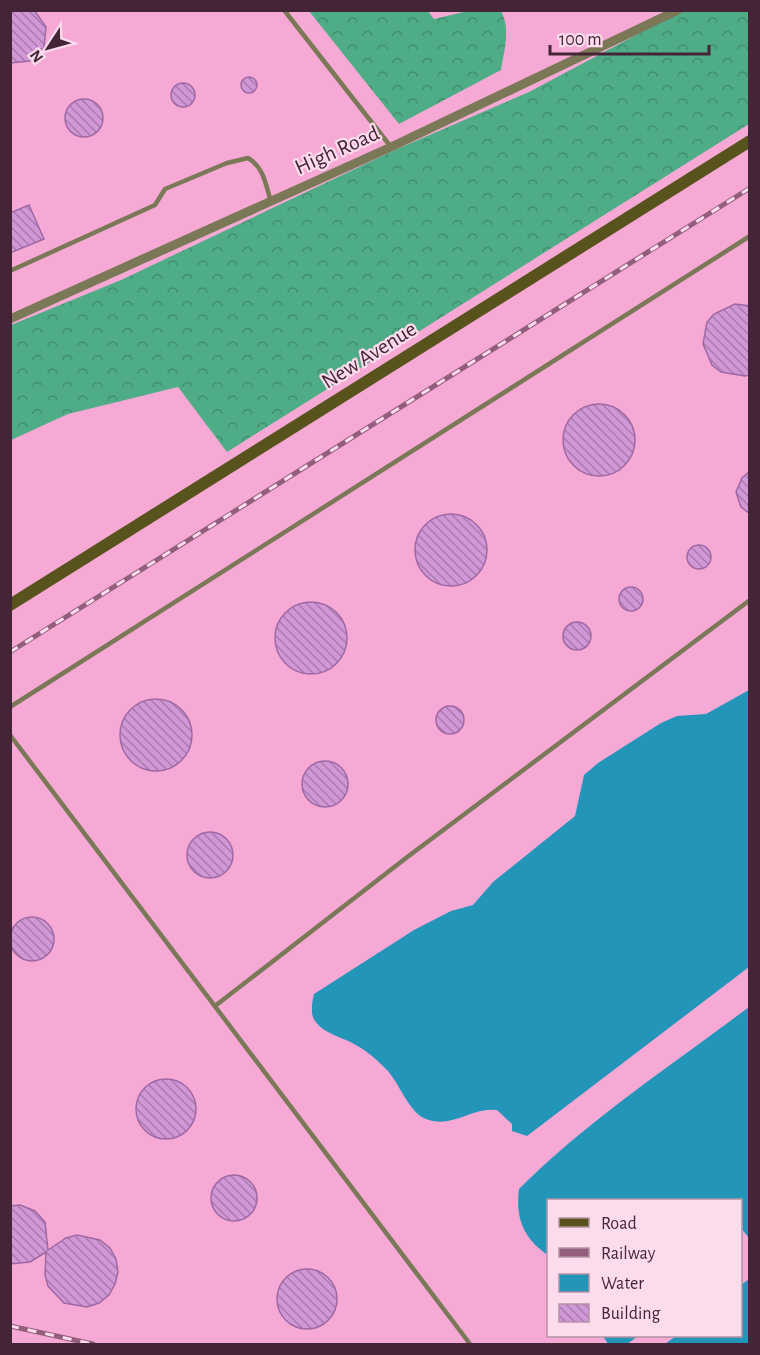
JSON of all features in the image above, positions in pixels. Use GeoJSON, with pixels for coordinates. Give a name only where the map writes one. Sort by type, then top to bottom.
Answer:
{"type":"FeatureCollection","features":[{"type":"Feature","properties":{"kind":"main road","name":"New Avenue"},"geometry":{"type":"LineString","coordinates":[[10,605],[750,141]]}},
{"type":"Feature","properties":{"kind":"street","name":"High Road"},"geometry":{"type":"LineString","coordinates":[[10,319],[391,147],[678,10]]}},
{"type":"Feature","properties":{"kind":"lane"},"geometry":{"type":"LineString","coordinates":[[284,10],[391,147]]}},
{"type":"Feature","properties":{"kind":"lane"},"geometry":{"type":"LineString","coordinates":[[10,271],[154,205],[165,189],[227,163],[248,158],[255,162],[261,170],[271,202]]}},
{"type":"Feature","properties":{"kind":"lane"},"geometry":{"type":"LineString","coordinates":[[10,707],[750,236]]}},
{"type":"Feature","properties":{"kind":"lane"},"geometry":{"type":"LineString","coordinates":[[215,1006],[416,850],[750,600]]}},
{"type":"Feature","properties":{"kind":"lane"},"geometry":{"type":"LineString","coordinates":[[10,735],[470,1344]]}},
{"type":"Feature","properties":{"kind":"green space"},"geometry":{"type":"Polygon","coordinates":[[[309,11],[428,11],[434,19],[468,11],[501,11],[506,33],[501,70],[399,124],[309,11]]]}},
{"type":"Feature","properties":{"kind":"green space"},"geometry":{"type":"Polygon","coordinates":[[[681,11],[749,11],[749,124],[227,452],[178,387],[68,414],[11,440],[11,325],[121,280],[397,149],[529,92],[681,11]]]}},
{"type":"Feature","properties":{"kind":"water"},"geometry":{"type":"Polygon","coordinates":[[[749,690],[749,967],[527,1136],[512,1131],[512,1124],[497,1110],[479,1112],[453,1120],[426,1119],[414,1110],[391,1075],[375,1058],[349,1041],[333,1035],[315,1021],[312,1011],[314,994],[414,930],[451,911],[473,905],[493,882],[575,816],[584,775],[598,763],[661,723],[677,716],[706,714],[749,690]]]}},
{"type":"Feature","properties":{"kind":"water"},"geometry":{"type":"Polygon","coordinates":[[[749,1007],[749,1238],[742,1229],[742,1199],[547,1199],[547,1254],[533,1242],[523,1227],[518,1209],[519,1189],[602,1116],[749,1007]]]}},
{"type":"Feature","properties":{"kind":"water"},"geometry":{"type":"Polygon","coordinates":[[[749,1279],[749,1344],[665,1344],[675,1337],[742,1337],[742,1284],[749,1279]]]}},
{"type":"Feature","properties":{"kind":"water"},"geometry":{"type":"Polygon","coordinates":[[[604,1337],[637,1337],[627,1344],[608,1344],[604,1337]]]}},
{"type":"Feature","properties":{"kind":"building"},"geometry":{"type":"Polygon","coordinates":[[[10,10],[34,10],[46,27],[44,47],[30,61],[10,63],[10,10]]]}},
{"type":"Feature","properties":{"kind":"building"},"geometry":{"type":"Polygon","coordinates":[[[246,77],[252,77],[257,85],[255,91],[246,93],[241,88],[241,82],[246,77]]]}},
{"type":"Feature","properties":{"kind":"building"},"geometry":{"type":"Polygon","coordinates":[[[183,83],[192,86],[195,95],[192,104],[183,107],[174,104],[171,95],[174,86],[183,83]]]}},
{"type":"Feature","properties":{"kind":"building"},"geometry":{"type":"Polygon","coordinates":[[[84,99],[97,105],[103,118],[97,131],[84,137],[71,131],[65,118],[71,105],[84,99]]]}},
{"type":"Feature","properties":{"kind":"building"},"geometry":{"type":"Polygon","coordinates":[[[29,205],[44,239],[10,253],[10,213],[29,205]]]}},
{"type":"Feature","properties":{"kind":"building"},"geometry":{"type":"Polygon","coordinates":[[[735,304],[750,306],[750,375],[745,376],[721,372],[712,365],[703,344],[707,322],[714,314],[735,304]]]}},
{"type":"Feature","properties":{"kind":"building"},"geometry":{"type":"Polygon","coordinates":[[[599,404],[613,407],[625,414],[632,426],[635,440],[632,454],[625,466],[613,473],[599,476],[585,473],[573,466],[566,454],[563,440],[566,426],[573,414],[585,407],[599,404]]]}},
{"type":"Feature","properties":{"kind":"building"},"geometry":{"type":"Polygon","coordinates":[[[750,471],[750,514],[741,507],[736,492],[742,478],[750,471]]]}},
{"type":"Feature","properties":{"kind":"building"},"geometry":{"type":"Polygon","coordinates":[[[451,514],[465,517],[477,524],[484,536],[487,550],[484,564],[477,576],[465,583],[451,586],[437,583],[425,576],[418,564],[415,550],[418,536],[425,524],[437,517],[451,514]]]}},
{"type":"Feature","properties":{"kind":"building"},"geometry":{"type":"Polygon","coordinates":[[[699,545],[708,548],[711,557],[708,566],[699,569],[690,566],[687,557],[690,548],[699,545]]]}},
{"type":"Feature","properties":{"kind":"building"},"geometry":{"type":"Polygon","coordinates":[[[631,587],[640,590],[643,599],[640,608],[631,611],[622,608],[619,599],[622,590],[631,587]]]}},
{"type":"Feature","properties":{"kind":"building"},"geometry":{"type":"Polygon","coordinates":[[[311,602],[325,605],[337,612],[344,624],[347,638],[344,652],[337,664],[325,671],[311,674],[297,671],[285,664],[278,652],[275,638],[278,624],[285,612],[297,605],[311,602]]]}},
{"type":"Feature","properties":{"kind":"building"},"geometry":{"type":"Polygon","coordinates":[[[577,622],[587,626],[591,636],[587,646],[577,650],[567,646],[563,636],[567,626],[577,622]]]}},
{"type":"Feature","properties":{"kind":"building"},"geometry":{"type":"Polygon","coordinates":[[[156,699],[176,705],[186,715],[192,735],[186,755],[176,765],[156,771],[136,765],[126,755],[120,735],[126,715],[136,705],[156,699]]]}},
{"type":"Feature","properties":{"kind":"building"},"geometry":{"type":"Polygon","coordinates":[[[450,706],[460,710],[464,720],[460,730],[450,734],[440,730],[436,720],[440,710],[450,706]]]}},
{"type":"Feature","properties":{"kind":"building"},"geometry":{"type":"Polygon","coordinates":[[[325,761],[341,768],[348,784],[341,800],[325,807],[309,800],[302,784],[309,768],[325,761]]]}},
{"type":"Feature","properties":{"kind":"building"},"geometry":{"type":"Polygon","coordinates":[[[210,832],[226,839],[233,855],[226,871],[210,878],[194,871],[187,855],[194,839],[210,832]]]}},
{"type":"Feature","properties":{"kind":"building"},"geometry":{"type":"Polygon","coordinates":[[[32,917],[41,918],[48,923],[53,930],[53,948],[48,955],[41,960],[32,961],[23,960],[16,955],[11,948],[10,939],[11,930],[16,923],[23,918],[32,917]]]}},
{"type":"Feature","properties":{"kind":"building"},"geometry":{"type":"Polygon","coordinates":[[[166,1079],[187,1088],[196,1109],[187,1130],[166,1139],[145,1130],[136,1109],[145,1088],[166,1079]]]}},
{"type":"Feature","properties":{"kind":"building"},"geometry":{"type":"Polygon","coordinates":[[[234,1175],[250,1182],[257,1198],[250,1214],[234,1221],[218,1214],[211,1198],[218,1182],[234,1175]]]}},
{"type":"Feature","properties":{"kind":"building"},"geometry":{"type":"Polygon","coordinates":[[[20,1205],[35,1211],[45,1222],[48,1250],[66,1238],[77,1235],[100,1240],[110,1248],[116,1259],[118,1272],[109,1295],[99,1303],[87,1307],[64,1303],[48,1286],[45,1275],[46,1252],[30,1262],[10,1264],[10,1206],[20,1205]]]}},
{"type":"Feature","properties":{"kind":"building"},"geometry":{"type":"Polygon","coordinates":[[[307,1269],[328,1278],[337,1299],[328,1320],[307,1329],[286,1320],[277,1299],[286,1278],[307,1269]]]}},
{"type":"Feature","properties":{"kind":"railway"},"geometry":{"type":"LineString","coordinates":[[10,652],[750,188]]}},
{"type":"Feature","properties":{"kind":"railway"},"geometry":{"type":"LineString","coordinates":[[10,1326],[93,1344]]}}]}
